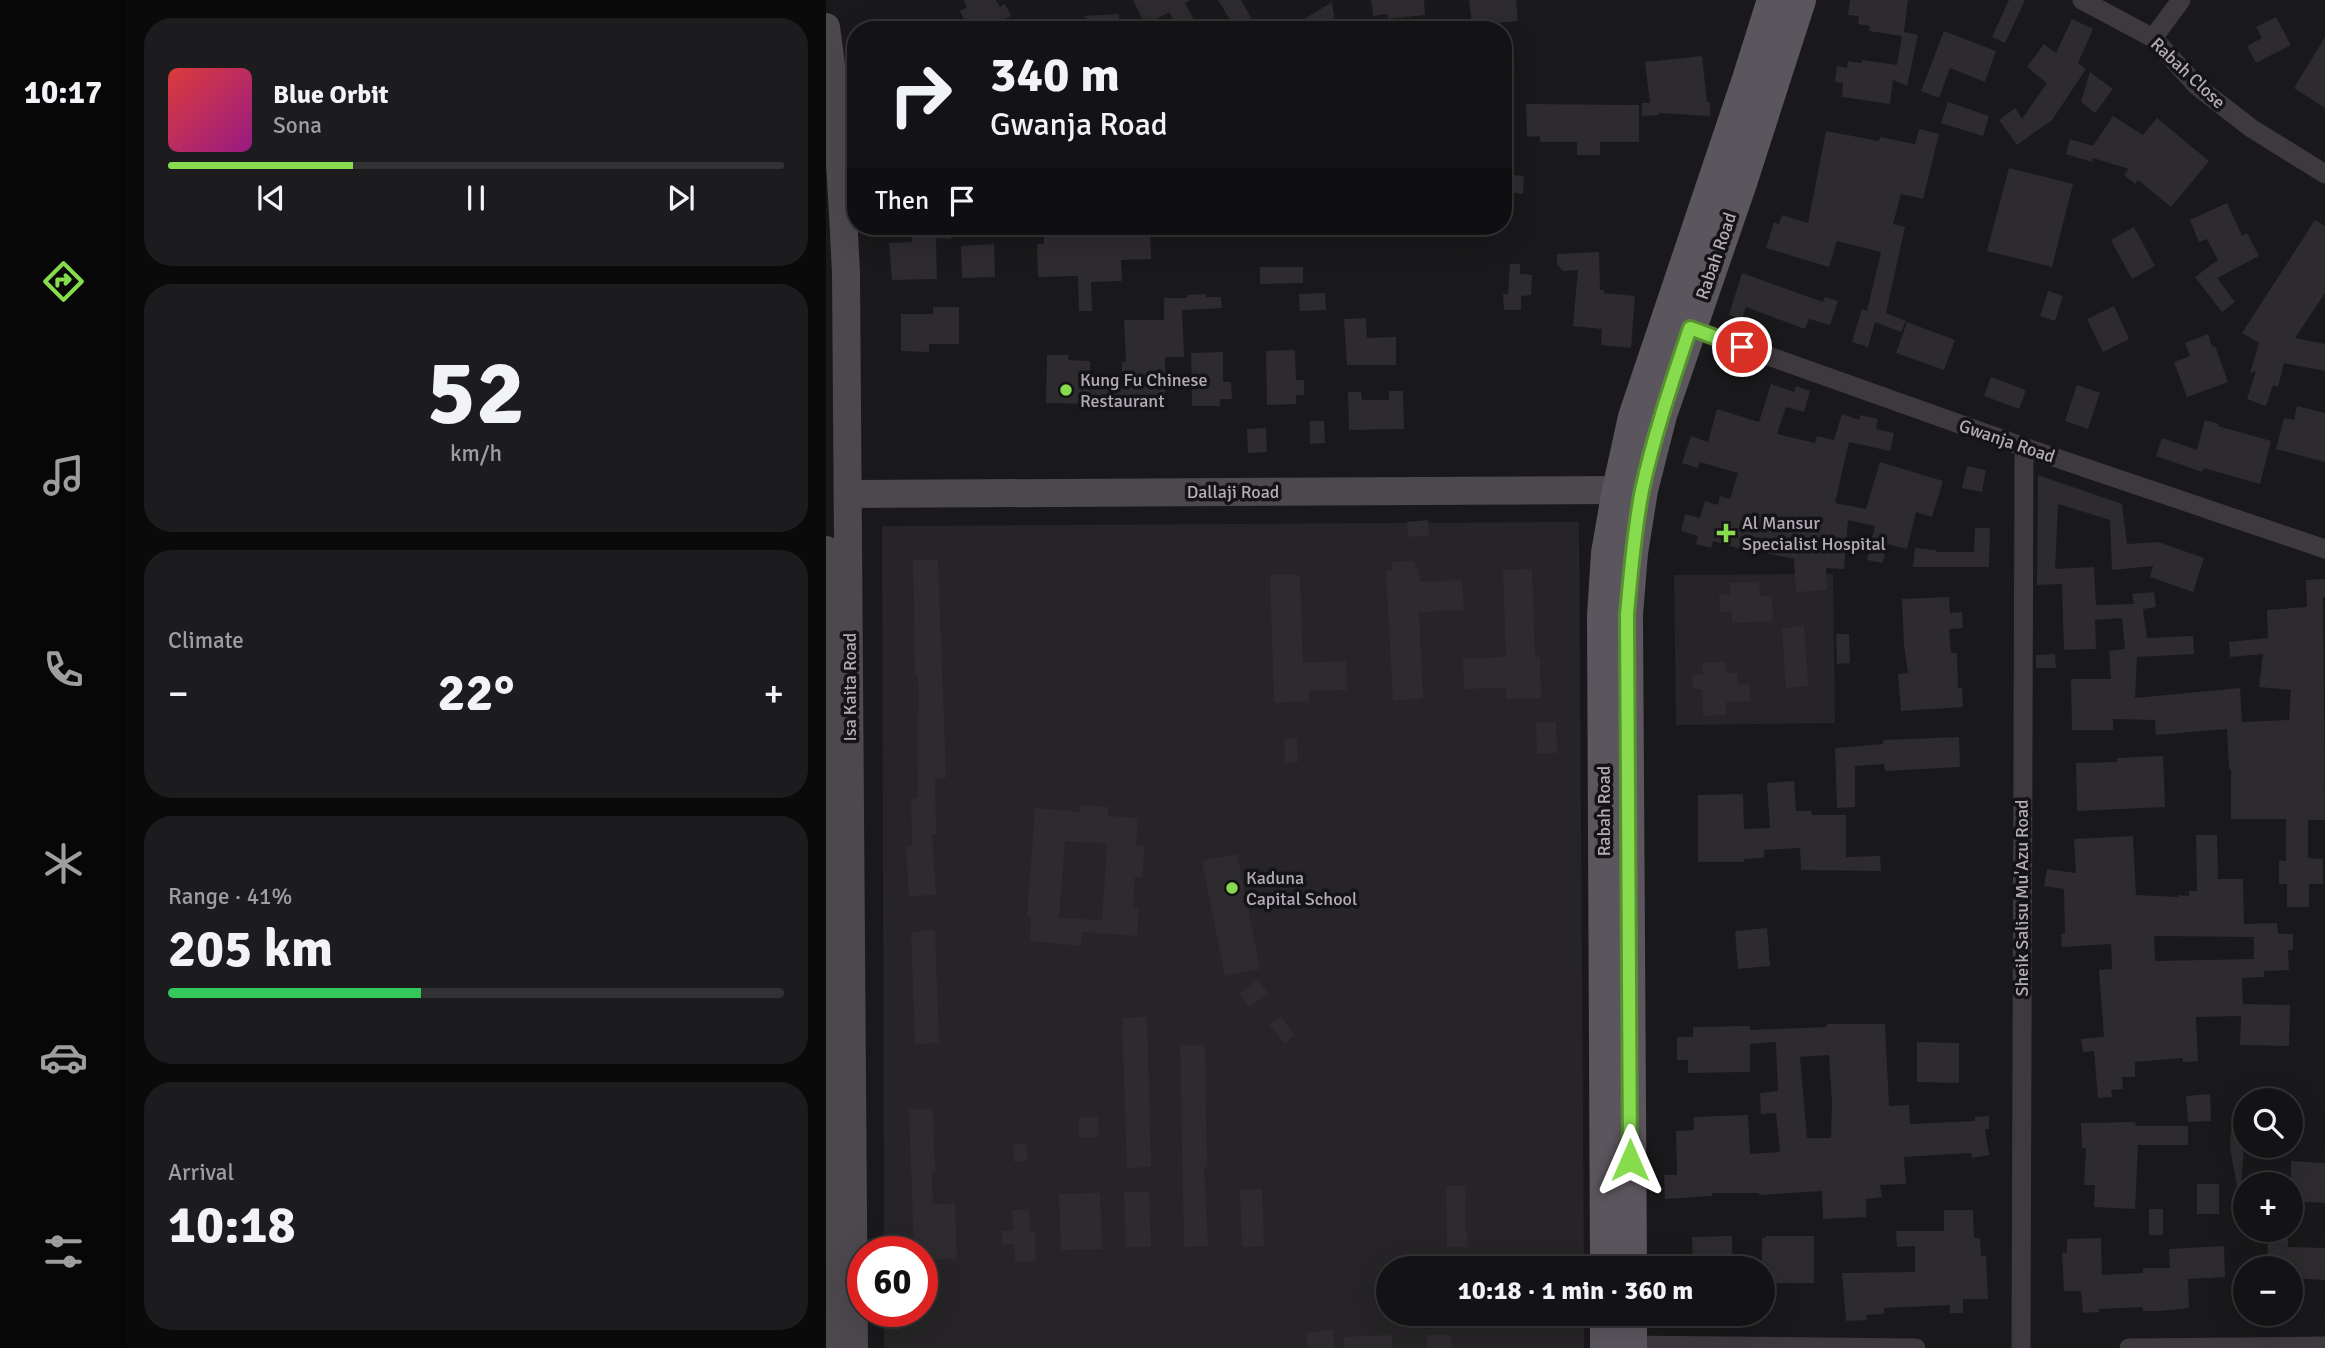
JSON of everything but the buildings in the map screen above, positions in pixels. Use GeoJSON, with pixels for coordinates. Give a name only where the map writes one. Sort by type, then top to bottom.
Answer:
{"type":"FeatureCollection","features":[{"type":"Feature","properties":{"kind":"main road","name":"Rabah Road"},"geometry":{"type":"LineString","coordinates":[[1606,1256],[1603,616],[1607,553],[1634,417],[1773,0]]}},
{"type":"Feature","properties":{"kind":"main road","name":"Rabah Road"},"geometry":{"type":"LineString","coordinates":[[1631,1256],[1627,614],[1632,553],[1642,490],[1661,415],[1741,183],[1800,0]]}},
{"type":"Feature","properties":{"kind":"main road","name":"Isa Kaita Road"},"geometry":{"type":"LineString","coordinates":[[826,27],[838,78],[846,274],[854,1348]]}},
{"type":"Feature","properties":{"kind":"main road","name":"Dallaji Road"},"geometry":{"type":"LineString","coordinates":[[848,494],[1618,490]]}},
{"type":"Feature","properties":{"kind":"main road","name":"Isa Kaita Road"},"geometry":{"type":"LineString","coordinates":[[826,550],[832,1348]]}},
{"type":"Feature","properties":{"kind":"street","name":"Rabah Close"},"geometry":{"type":"LineString","coordinates":[[2082,0],[2153,38],[2198,87],[2251,128],[2325,174]]}},
{"type":"Feature","properties":{"kind":"street"},"geometry":{"type":"LineString","coordinates":[[2153,38],[2181,0]]}},
{"type":"Feature","properties":{"kind":"street","name":"Gwanja Road"},"geometry":{"type":"LineString","coordinates":[[1690,328],[2024,447],[2325,549]]}},
{"type":"Feature","properties":{"kind":"street","name":"Sheik Salisu Mu'Azu Road"},"geometry":{"type":"LineString","coordinates":[[2021,1348],[2024,447]]}},
{"type":"Feature","properties":{"kind":"street"},"geometry":{"type":"LineString","coordinates":[[1618,1336],[1916,1348]]}},
{"type":"Feature","properties":{"kind":"street"},"geometry":{"type":"LineString","coordinates":[[2129,1348],[2325,1346]]}},
{"type":"Feature","properties":{"kind":"shaded area","name":"Kaduna Capital School"},"geometry":{"type":"Polygon","coordinates":[[[1579,522],[1584,1256],[1376,1256],[1376,1326],[1584,1326],[1584,1348],[884,1348],[884,1327],[938,1327],[938,1236],[884,1236],[882,526],[1579,522]]]}},
{"type":"Feature","properties":{"kind":"shaded area"},"geometry":{"type":"Polygon","coordinates":[[[1833,574],[1835,723],[1676,725],[1674,575],[1833,574]]]}},
{"type":"Feature","properties":{"kind":"place","name":"Kung Fu Chinese Restaurant"},"geometry":{"type":"Point","coordinates":[1066,390]}},
{"type":"Feature","properties":{"kind":"place","name":"Al Mansur Specialist Hospital"},"geometry":{"type":"Point","coordinates":[1726,533]}},
{"type":"Feature","properties":{"kind":"place","name":"Kaduna Capital School"},"geometry":{"type":"Point","coordinates":[1232,888]}},
{"type":"Feature","properties":{"kind":"route"},"geometry":{"type":"LineString","coordinates":[[1630,1160],[1627,614],[1632,553],[1642,490],[1661,415],[1690,328],[1742,347]]}}]}
